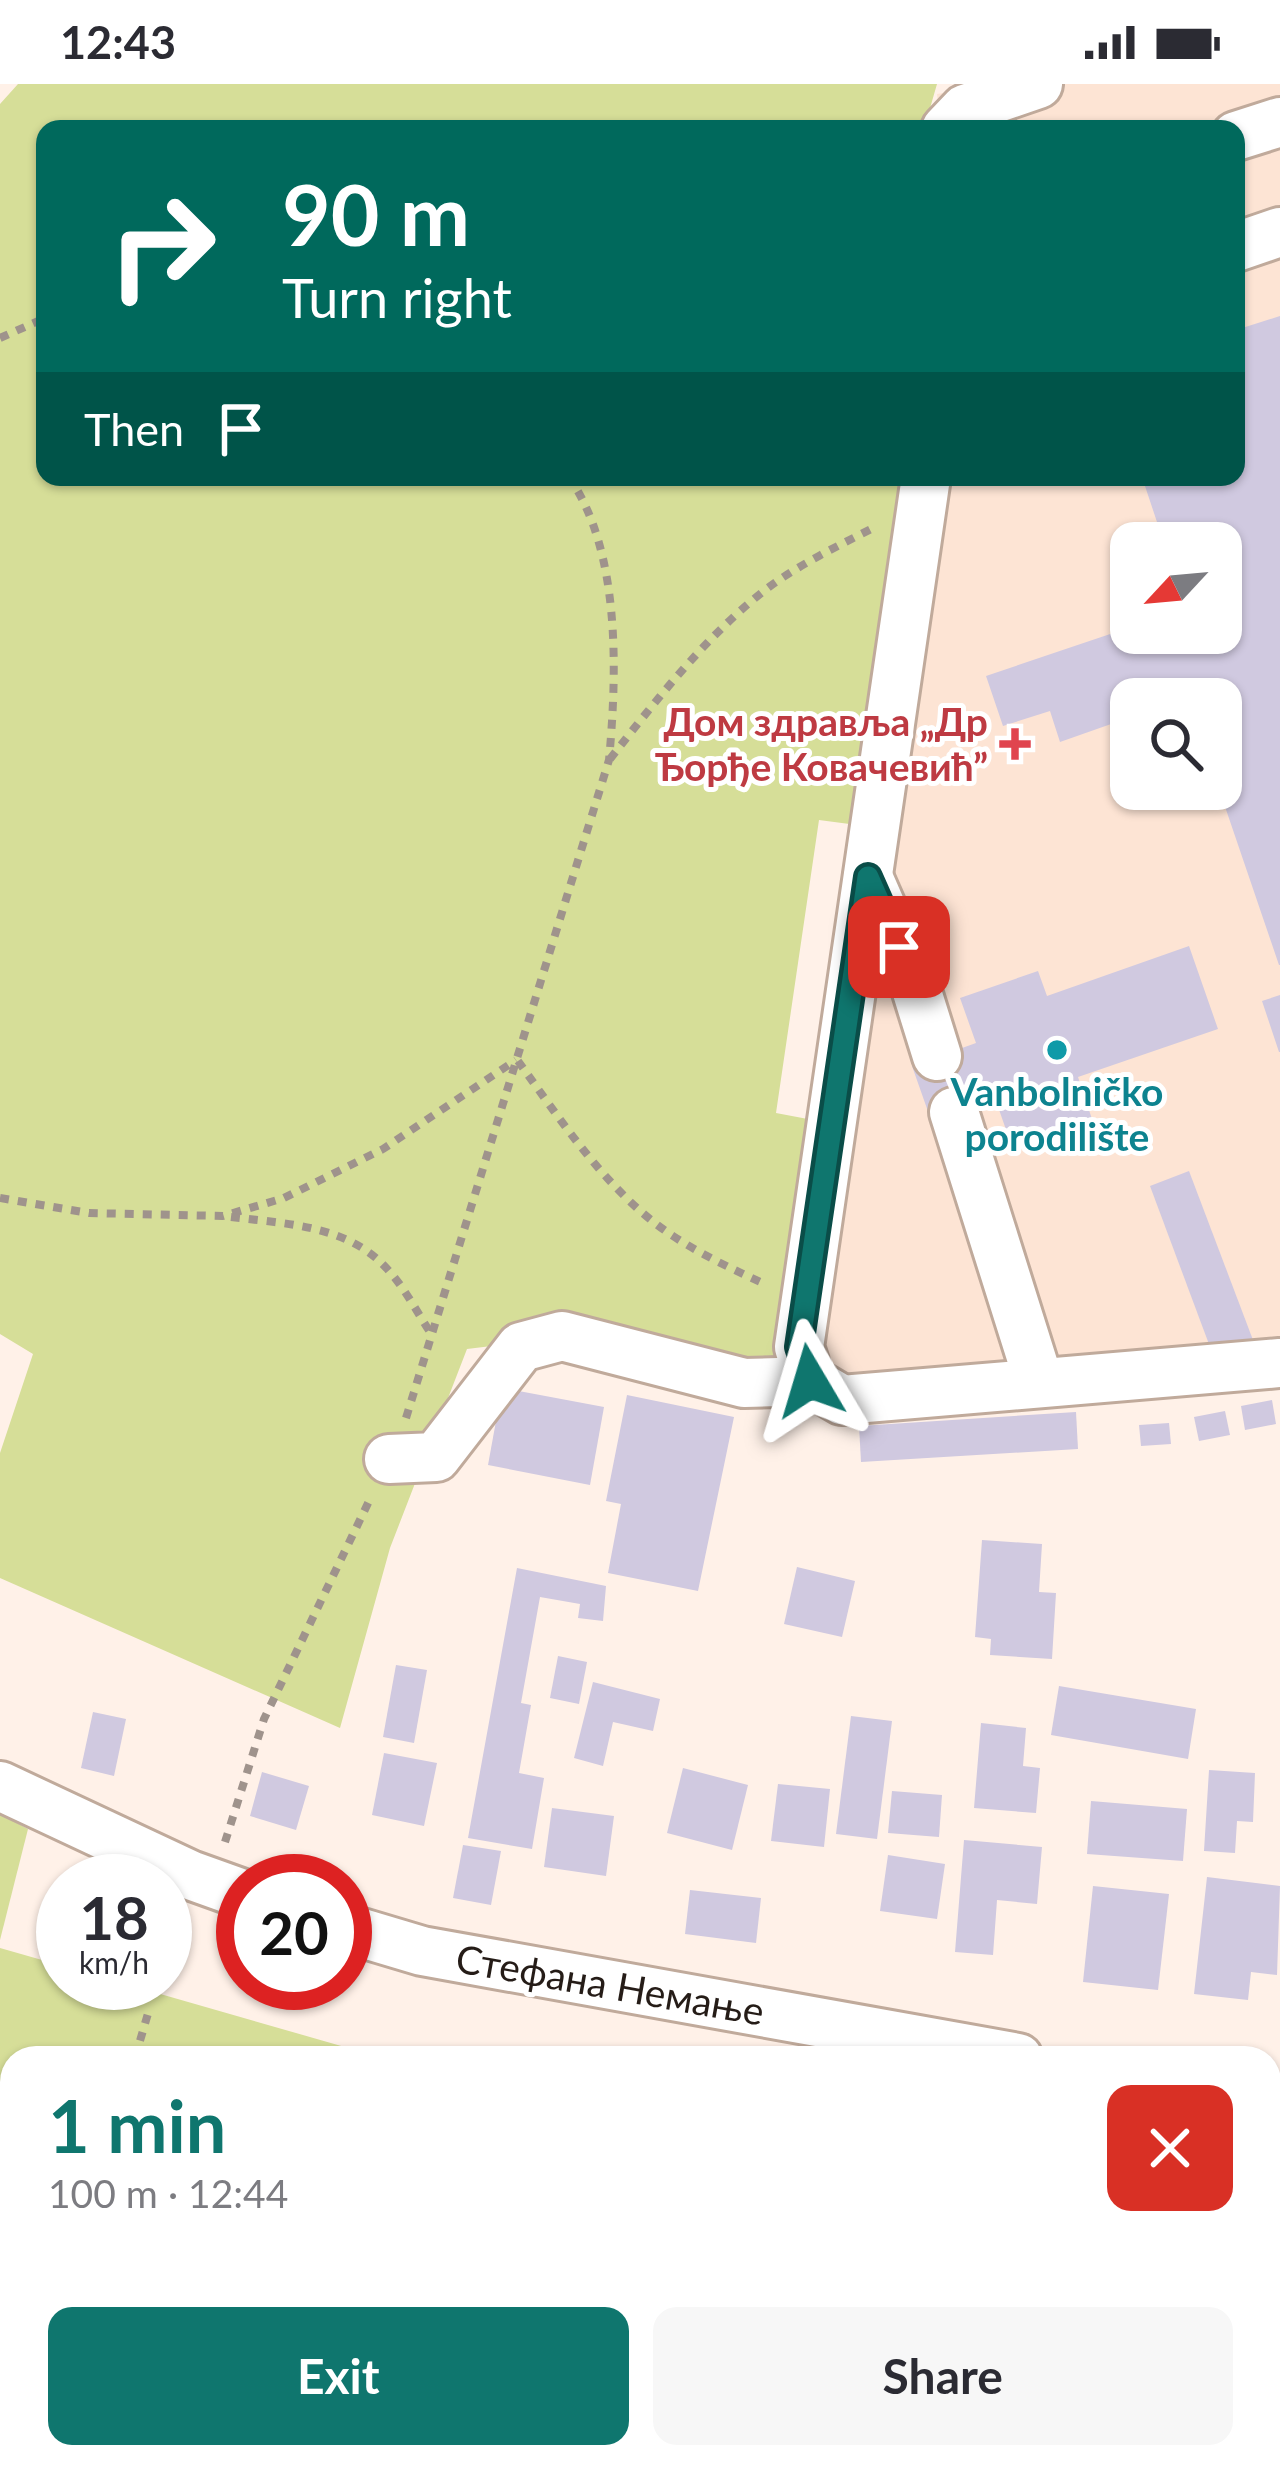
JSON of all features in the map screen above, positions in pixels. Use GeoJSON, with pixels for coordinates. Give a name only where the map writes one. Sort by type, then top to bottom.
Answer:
{"type":"FeatureCollection","features":[{"type":"Feature","properties":{"kind":"street"},"geometry":{"type":"LineString","coordinates":[[955,120],[965,109],[1038,84]]}},
{"type":"Feature","properties":{"kind":"street"},"geometry":{"type":"LineString","coordinates":[[1245,133],[1280,122]]}},
{"type":"Feature","properties":{"kind":"street"},"geometry":{"type":"LineString","coordinates":[[1245,244],[1280,232]]}},
{"type":"Feature","properties":{"kind":"street"},"geometry":{"type":"LineString","coordinates":[[810,1381],[799,1347],[925,490]]}},
{"type":"Feature","properties":{"kind":"street"},"geometry":{"type":"LineString","coordinates":[[868,877],[914,982],[937,1056]]}},
{"type":"Feature","properties":{"kind":"street"},"geometry":{"type":"LineString","coordinates":[[954,1112],[1039,1382]]}},
{"type":"Feature","properties":{"kind":"street"},"geometry":{"type":"LineString","coordinates":[[389,1459],[436,1457],[521,1347],[562,1336],[744,1383],[810,1381],[842,1400],[1280,1364]]}},
{"type":"Feature","properties":{"kind":"street"},"geometry":{"type":"LineString","coordinates":[[0,1786],[216,1884]]}},
{"type":"Feature","properties":{"kind":"street","name":"Стефана Немање"},"geometry":{"type":"LineString","coordinates":[[372,1936],[422,1952],[951,2046]]}},
{"type":"Feature","properties":{"kind":"path"},"geometry":{"type":"LineString","coordinates":[[0,338],[36,322]]}},
{"type":"Feature","properties":{"kind":"path"},"geometry":{"type":"LineString","coordinates":[[575,486],[585,500]]}},
{"type":"Feature","properties":{"kind":"path"},"geometry":{"type":"LineString","coordinates":[[223,1216],[284,1198],[383,1149],[517,1059],[609,760],[615,699],[613,615],[582,486]]}},
{"type":"Feature","properties":{"kind":"path"},"geometry":{"type":"LineString","coordinates":[[609,760],[755,597],[925,490]]}},
{"type":"Feature","properties":{"kind":"path"},"geometry":{"type":"LineString","coordinates":[[517,1059],[616,1186],[670,1234],[806,1304]]}},
{"type":"Feature","properties":{"kind":"path"},"geometry":{"type":"LineString","coordinates":[[0,1198],[89,1214],[223,1216],[333,1232],[367,1250],[389,1270],[433,1336]]}},
{"type":"Feature","properties":{"kind":"path"},"geometry":{"type":"LineString","coordinates":[[138,2046],[149,2010]]}},
{"type":"Feature","properties":{"kind":"shaded area","name":"Дом здравља „Др Ђорђе Ковачевић”"},"geometry":{"type":"Polygon","coordinates":[[[1000,84],[1280,84],[1280,1349],[910,1386],[830,1375],[818,1345],[942,486],[1245,486],[1245,120],[940,120],[937,94],[1000,84]]]}},
{"type":"Feature","properties":{"kind":"green space"},"geometry":{"type":"Polygon","coordinates":[[[18,84],[937,84],[927,120],[36,120],[36,486],[906,486],[857,825],[819,820],[776,1113],[813,1120],[779,1369],[508,1344],[467,1349],[390,1548],[340,1728],[0,1578],[0,1453],[33,1354],[0,1334],[0,104],[18,84]]]}},
{"type":"Feature","properties":{"kind":"green space"},"geometry":{"type":"Polygon","coordinates":[[[0,1814],[28,1829],[0,1940],[0,1814]]]}},
{"type":"Feature","properties":{"kind":"green space"},"geometry":{"type":"Polygon","coordinates":[[[0,1948],[36,1958],[36,2010],[192,2010],[192,2003],[341,2046],[0,2046],[0,1948]]]}},
{"type":"Feature","properties":{"kind":"building"},"geometry":{"type":"Polygon","coordinates":[[[1280,316],[1280,965],[1226,810],[1242,810],[1242,678],[1110,678],[1110,724],[1060,742],[1050,711],[1003,726],[986,676],[1110,634],[1110,654],[1242,654],[1242,522],[1157,522],[1145,486],[1245,486],[1245,327],[1280,316]]]}},
{"type":"Feature","properties":{"kind":"building","name":"Vanbolničko porodilište"},"geometry":{"type":"Polygon","coordinates":[[[1189,946],[1218,1029],[1078,1077],[1092,1119],[1012,1147],[995,1098],[931,1120],[912,1066],[976,1043],[960,998],[1038,971],[1047,996],[1189,946]]]}},
{"type":"Feature","properties":{"kind":"building"},"geometry":{"type":"Polygon","coordinates":[[[1280,995],[1280,1052],[1279,1052],[1262,1001],[1280,995]]]}},
{"type":"Feature","properties":{"kind":"building"},"geometry":{"type":"Polygon","coordinates":[[[1189,1171],[1253,1340],[1213,1355],[1150,1186],[1189,1171]]]}},
{"type":"Feature","properties":{"kind":"building"},"geometry":{"type":"Polygon","coordinates":[[[502,1388],[604,1407],[590,1485],[488,1465],[502,1388]]]}},
{"type":"Feature","properties":{"kind":"building"},"geometry":{"type":"Polygon","coordinates":[[[627,1395],[734,1417],[698,1591],[608,1573],[621,1504],[606,1501],[627,1395]]]}},
{"type":"Feature","properties":{"kind":"building"},"geometry":{"type":"Polygon","coordinates":[[[1272,1400],[1276,1424],[1245,1430],[1241,1406],[1272,1400]]]}},
{"type":"Feature","properties":{"kind":"building"},"geometry":{"type":"Polygon","coordinates":[[[1225,1411],[1230,1435],[1199,1441],[1194,1417],[1225,1411]]]}},
{"type":"Feature","properties":{"kind":"building"},"geometry":{"type":"Polygon","coordinates":[[[1076,1412],[1078,1449],[861,1462],[859,1426],[1076,1412]]]}},
{"type":"Feature","properties":{"kind":"building"},"geometry":{"type":"Polygon","coordinates":[[[1169,1423],[1171,1444],[1141,1446],[1139,1425],[1169,1423]]]}},
{"type":"Feature","properties":{"kind":"building"},"geometry":{"type":"Polygon","coordinates":[[[982,1540],[1042,1544],[1039,1592],[1056,1593],[1052,1659],[990,1655],[991,1639],[975,1637],[982,1540]]]}},
{"type":"Feature","properties":{"kind":"building"},"geometry":{"type":"Polygon","coordinates":[[[797,1567],[855,1581],[842,1637],[784,1624],[797,1567]]]}},
{"type":"Feature","properties":{"kind":"building"},"geometry":{"type":"Polygon","coordinates":[[[517,1568],[606,1586],[603,1621],[578,1618],[580,1604],[540,1597],[521,1703],[531,1705],[519,1773],[544,1778],[532,1849],[468,1838],[517,1568]]]}},
{"type":"Feature","properties":{"kind":"building"},"geometry":{"type":"Polygon","coordinates":[[[558,1656],[587,1662],[579,1704],[550,1698],[558,1656]]]}},
{"type":"Feature","properties":{"kind":"building"},"geometry":{"type":"Polygon","coordinates":[[[396,1665],[427,1670],[414,1743],[383,1737],[396,1665]]]}},
{"type":"Feature","properties":{"kind":"building"},"geometry":{"type":"Polygon","coordinates":[[[593,1682],[660,1699],[653,1731],[613,1722],[603,1766],[574,1758],[593,1682]]]}},
{"type":"Feature","properties":{"kind":"building"},"geometry":{"type":"Polygon","coordinates":[[[1059,1686],[1196,1709],[1188,1759],[1051,1735],[1059,1686]]]}},
{"type":"Feature","properties":{"kind":"building"},"geometry":{"type":"Polygon","coordinates":[[[93,1712],[126,1719],[114,1776],[81,1768],[93,1712]]]}},
{"type":"Feature","properties":{"kind":"building"},"geometry":{"type":"Polygon","coordinates":[[[851,1716],[892,1721],[877,1839],[836,1834],[851,1716]]]}},
{"type":"Feature","properties":{"kind":"building"},"geometry":{"type":"Polygon","coordinates":[[[981,1723],[1026,1728],[1023,1766],[1040,1768],[1036,1813],[974,1808],[981,1723]]]}},
{"type":"Feature","properties":{"kind":"building"},"geometry":{"type":"Polygon","coordinates":[[[384,1753],[437,1763],[424,1826],[372,1815],[384,1753]]]}},
{"type":"Feature","properties":{"kind":"building"},"geometry":{"type":"Polygon","coordinates":[[[683,1768],[748,1785],[732,1850],[667,1833],[683,1768]]]}},
{"type":"Feature","properties":{"kind":"building"},"geometry":{"type":"Polygon","coordinates":[[[1209,1770],[1255,1773],[1253,1822],[1237,1821],[1235,1853],[1204,1851],[1209,1770]]]}},
{"type":"Feature","properties":{"kind":"building"},"geometry":{"type":"Polygon","coordinates":[[[262,1772],[309,1786],[296,1830],[250,1816],[262,1772]]]}},
{"type":"Feature","properties":{"kind":"building"},"geometry":{"type":"Polygon","coordinates":[[[778,1784],[830,1789],[824,1847],[771,1841],[778,1784]]]}},
{"type":"Feature","properties":{"kind":"building"},"geometry":{"type":"Polygon","coordinates":[[[892,1791],[942,1795],[939,1837],[888,1833],[892,1791]]]}},
{"type":"Feature","properties":{"kind":"building"},"geometry":{"type":"Polygon","coordinates":[[[1091,1801],[1187,1809],[1183,1861],[1087,1854],[1091,1801]]]}},
{"type":"Feature","properties":{"kind":"building"},"geometry":{"type":"Polygon","coordinates":[[[552,1808],[614,1816],[606,1876],[544,1867],[552,1808]]]}},
{"type":"Feature","properties":{"kind":"building"},"geometry":{"type":"Polygon","coordinates":[[[964,1840],[1042,1847],[1037,1904],[997,1900],[993,1955],[955,1952],[964,1840]]]}},
{"type":"Feature","properties":{"kind":"building"},"geometry":{"type":"Polygon","coordinates":[[[463,1845],[501,1851],[491,1905],[453,1898],[463,1845]]]}},
{"type":"Feature","properties":{"kind":"building"},"geometry":{"type":"Polygon","coordinates":[[[888,1855],[945,1864],[937,1919],[880,1911],[888,1855]]]}},
{"type":"Feature","properties":{"kind":"building"},"geometry":{"type":"Polygon","coordinates":[[[1207,1877],[1280,1886],[1277,1975],[1251,1972],[1248,2000],[1194,1994],[1207,1877]]]}},
{"type":"Feature","properties":{"kind":"building"},"geometry":{"type":"Polygon","coordinates":[[[1093,1886],[1169,1894],[1158,1990],[1083,1982],[1093,1886]]]}},
{"type":"Feature","properties":{"kind":"building"},"geometry":{"type":"Polygon","coordinates":[[[690,1890],[761,1898],[756,1943],[685,1934],[690,1890]]]}},
{"type":"Feature","properties":{"kind":"place","name":"Дом здравља „Др Ђорђе Ковачевић”"},"geometry":{"type":"Point","coordinates":[1015,744]}},
{"type":"Feature","properties":{"kind":"place","name":"Vanbolničko porodilište"},"geometry":{"type":"Point","coordinates":[1057,1050]}},
{"type":"Feature","properties":{"kind":"route"},"geometry":{"type":"LineString","coordinates":[[810,1381],[799,1347],[868,877],[899,947]]}}]}
